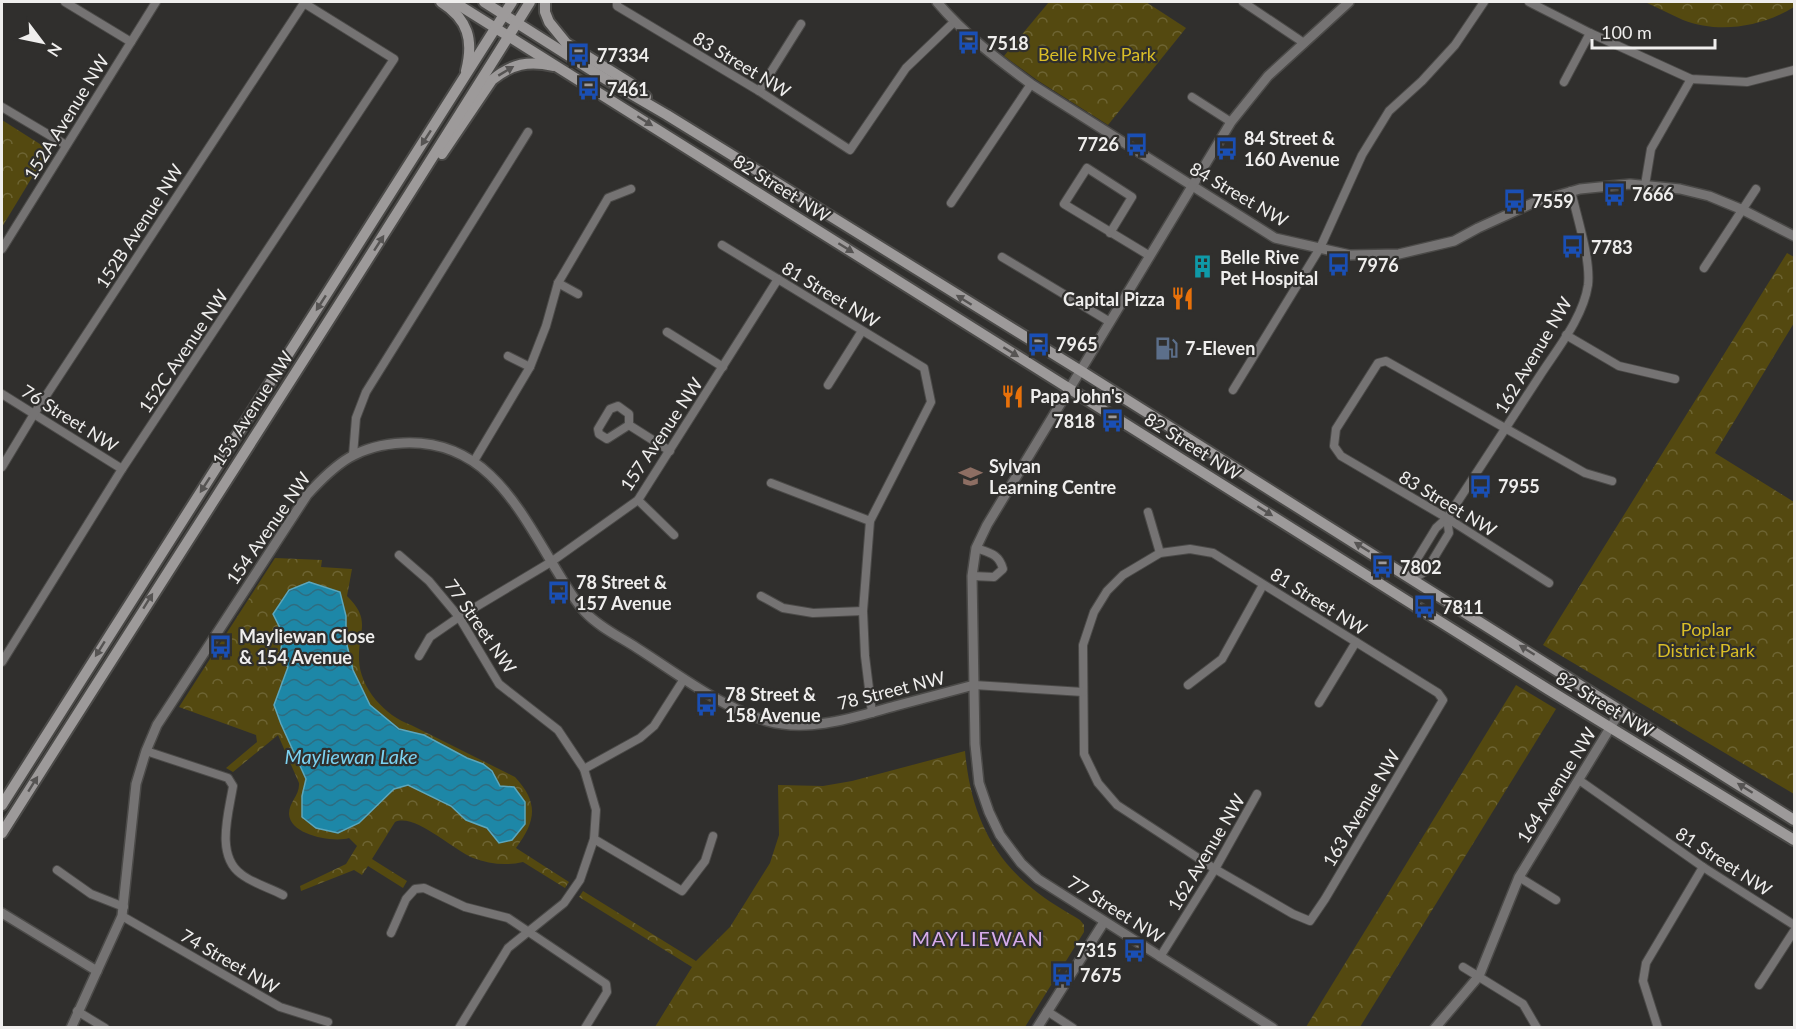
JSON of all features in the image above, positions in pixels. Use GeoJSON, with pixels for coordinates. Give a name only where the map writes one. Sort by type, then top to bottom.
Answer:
{"type":"FeatureCollection","features":[{"type":"Feature","properties":{"kind":"main road"},"geometry":{"type":"LineString","coordinates":[[441,2],[451,8],[460,19],[469,38],[469,59],[458,89]]}},
{"type":"Feature","properties":{"kind":"main road","name":"82 Street NW"},"geometry":{"type":"LineString","coordinates":[[454,2],[1070,390],[1403,596],[1549,690],[1794,840]]}},
{"type":"Feature","properties":{"kind":"main road","name":"82 Street NW"},"geometry":{"type":"LineString","coordinates":[[484,2],[1081,371],[1794,820]]}},
{"type":"Feature","properties":{"kind":"main road","name":"153 Avenue NW"},"geometry":{"type":"LineString","coordinates":[[2,805],[512,2]]}},
{"type":"Feature","properties":{"kind":"main road","name":"153 Avenue NW"},"geometry":{"type":"LineString","coordinates":[[2,833],[199,521],[418,182],[530,2]]}},
{"type":"Feature","properties":{"kind":"main road"},"geometry":{"type":"LineString","coordinates":[[545,2],[545,12],[549,22],[566,43],[630,83],[667,115]]}},
{"type":"Feature","properties":{"kind":"main road"},"geometry":{"type":"LineString","coordinates":[[418,182],[449,146],[492,80],[503,70],[518,64],[531,63],[560,68]]}},
{"type":"Feature","properties":{"kind":"main road"},"geometry":{"type":"LineString","coordinates":[[1403,596],[1413,579]]}},
{"type":"Feature","properties":{"kind":"street"},"geometry":{"type":"LineString","coordinates":[[65,2],[131,42]]}},
{"type":"Feature","properties":{"kind":"street","name":"152A Avenue NW"},"geometry":{"type":"LineString","coordinates":[[2,249],[156,2]]}},
{"type":"Feature","properties":{"kind":"street","name":"84 Street NW"},"geometry":{"type":"LineString","coordinates":[[937,2],[954,22],[996,59],[1031,84],[1275,238],[1350,255],[1399,254],[1455,242],[1478,228],[1535,202],[1571,191],[1601,186],[1645,185],[1694,192],[1743,210],[1794,236]]}},
{"type":"Feature","properties":{"kind":"street"},"geometry":{"type":"LineString","coordinates":[[1243,2],[1304,43]]}},
{"type":"Feature","properties":{"kind":"street","name":"77 Street NW"},"geometry":{"type":"LineString","coordinates":[[1273,1028],[1038,879],[1021,863],[1000,835],[989,813],[979,783],[975,744],[972,576],[976,548],[987,525],[1231,123],[1268,76],[1349,2]]}},
{"type":"Feature","properties":{"kind":"street"},"geometry":{"type":"LineString","coordinates":[[1233,390],[1320,248],[1362,155],[1389,111],[1422,81],[1455,45],[1484,2]]}},
{"type":"Feature","properties":{"kind":"street"},"geometry":{"type":"LineString","coordinates":[[1529,2],[1590,33],[1691,79],[1747,82],[1794,70]]}},
{"type":"Feature","properties":{"kind":"street","name":"152C Avenue NW"},"geometry":{"type":"LineString","coordinates":[[2,662],[122,469],[394,59],[304,3]]}},
{"type":"Feature","properties":{"kind":"street","name":"152B Avenue NW"},"geometry":{"type":"LineString","coordinates":[[2,467],[34,414],[304,3]]}},
{"type":"Feature","properties":{"kind":"street","name":"83 Street NW"},"geometry":{"type":"LineString","coordinates":[[617,4],[850,150],[906,68],[954,22]]}},
{"type":"Feature","properties":{"kind":"street"},"geometry":{"type":"LineString","coordinates":[[759,92],[801,24]]}},
{"type":"Feature","properties":{"kind":"street"},"geometry":{"type":"LineString","coordinates":[[1564,82],[1590,33]]}},
{"type":"Feature","properties":{"kind":"street"},"geometry":{"type":"LineString","coordinates":[[1645,185],[1651,149],[1691,79]]}},
{"type":"Feature","properties":{"kind":"street"},"geometry":{"type":"LineString","coordinates":[[951,203],[1031,84]]}},
{"type":"Feature","properties":{"kind":"street"},"geometry":{"type":"LineString","coordinates":[[1192,97],[1231,123]]}},
{"type":"Feature","properties":{"kind":"street"},"geometry":{"type":"LineString","coordinates":[[2,107],[66,146]]}},
{"type":"Feature","properties":{"kind":"street"},"geometry":{"type":"LineString","coordinates":[[353,455],[356,418],[366,392],[528,132]]}},
{"type":"Feature","properties":{"kind":"street"},"geometry":{"type":"LineString","coordinates":[[1110,233],[1132,197],[1087,168],[1064,204],[1110,233],[1150,256]]}},
{"type":"Feature","properties":{"kind":"street"},"geometry":{"type":"LineString","coordinates":[[474,461],[530,367],[546,326],[558,284],[608,198],[631,189]]}},
{"type":"Feature","properties":{"kind":"street"},"geometry":{"type":"LineString","coordinates":[[1704,268],[1756,189]]}},
{"type":"Feature","properties":{"kind":"street","name":"162 Avenue NW"},"geometry":{"type":"LineString","coordinates":[[1413,579],[1414,564],[1436,528],[1447,518],[1566,335],[1583,304],[1589,275],[1571,191]]}},
{"type":"Feature","properties":{"kind":"street","name":"81 Street NW"},"geometry":{"type":"LineString","coordinates":[[722,244],[924,368],[931,402],[870,521]]}},
{"type":"Feature","properties":{"kind":"street"},"geometry":{"type":"LineString","coordinates":[[1002,257],[1110,322]]}},
{"type":"Feature","properties":{"kind":"street","name":"157 Avenue NW"},"geometry":{"type":"LineString","coordinates":[[419,656],[430,637],[551,562],[638,500],[778,279]]}},
{"type":"Feature","properties":{"kind":"street"},"geometry":{"type":"LineString","coordinates":[[558,284],[578,294]]}},
{"type":"Feature","properties":{"kind":"street"},"geometry":{"type":"LineString","coordinates":[[828,385],[862,331]]}},
{"type":"Feature","properties":{"kind":"street"},"geometry":{"type":"LineString","coordinates":[[667,332],[723,367]]}},
{"type":"Feature","properties":{"kind":"street"},"geometry":{"type":"LineString","coordinates":[[1566,335],[1619,366],[1675,379]]}},
{"type":"Feature","properties":{"kind":"street"},"geometry":{"type":"LineString","coordinates":[[508,356],[530,367]]}},
{"type":"Feature","properties":{"kind":"street","name":"83 Street NW"},"geometry":{"type":"LineString","coordinates":[[1505,429],[1386,361],[1378,363],[1336,429],[1334,446],[1341,456],[1447,518],[1549,583]]}},
{"type":"Feature","properties":{"kind":"street","name":"76 Street NW"},"geometry":{"type":"LineString","coordinates":[[2,394],[122,469]]}},
{"type":"Feature","properties":{"kind":"street"},"geometry":{"type":"LineString","coordinates":[[618,406],[629,414],[628,425],[607,439],[599,434],[598,429],[610,410],[618,406]]}},
{"type":"Feature","properties":{"kind":"street"},"geometry":{"type":"LineString","coordinates":[[628,425],[670,451]]}},
{"type":"Feature","properties":{"kind":"street"},"geometry":{"type":"LineString","coordinates":[[1505,429],[1585,473],[1612,481]]}},
{"type":"Feature","properties":{"kind":"street","name":"78 Street NW"},"geometry":{"type":"LineString","coordinates":[[353,455],[371,448],[414,443],[454,451],[474,461],[494,477],[508,494],[585,612],[684,679],[734,708],[768,721],[802,726],[837,721],[974,685],[1083,693]]}},
{"type":"Feature","properties":{"kind":"street","name":"154 Avenue NW"},"geometry":{"type":"LineString","coordinates":[[71,1028],[123,911],[136,784],[146,751],[165,712],[307,495],[328,471],[353,455]]}},
{"type":"Feature","properties":{"kind":"street"},"geometry":{"type":"LineString","coordinates":[[771,483],[870,521],[863,611],[865,656],[872,713]]}},
{"type":"Feature","properties":{"kind":"street"},"geometry":{"type":"LineString","coordinates":[[638,500],[674,535]]}},
{"type":"Feature","properties":{"kind":"street"},"geometry":{"type":"LineString","coordinates":[[1148,512],[1160,553],[1123,574],[1107,591],[1094,612],[1083,645],[1084,754],[1098,783],[1117,804],[1215,869]]}},
{"type":"Feature","properties":{"kind":"street","name":"162 Avenue NW"},"geometry":{"type":"LineString","coordinates":[[1413,579],[1426,571],[1449,533],[1447,518]]}},
{"type":"Feature","properties":{"kind":"street"},"geometry":{"type":"LineString","coordinates":[[972,576],[994,577],[1003,569],[996,555],[976,548]]}},
{"type":"Feature","properties":{"kind":"street","name":"81 Street NW"},"geometry":{"type":"LineString","coordinates":[[1160,553],[1190,549],[1213,553],[1438,693],[1443,700],[1437,709]]}},
{"type":"Feature","properties":{"kind":"street","name":"77 Street NW"},"geometry":{"type":"LineString","coordinates":[[399,555],[429,581],[459,617],[499,684],[558,730],[584,769],[596,810],[594,838],[580,880],[564,903],[508,948],[459,1028]]}},
{"type":"Feature","properties":{"kind":"street"},"geometry":{"type":"LineString","coordinates":[[1188,685],[1222,659],[1263,585]]}},
{"type":"Feature","properties":{"kind":"street"},"geometry":{"type":"LineString","coordinates":[[761,597],[783,608],[813,613],[863,611]]}},
{"type":"Feature","properties":{"kind":"street"},"geometry":{"type":"LineString","coordinates":[[1319,703],[1356,642]]}},
{"type":"Feature","properties":{"kind":"street"},"geometry":{"type":"LineString","coordinates":[[584,769],[640,738],[654,726],[684,679]]}},
{"type":"Feature","properties":{"kind":"street","name":"163 Avenue NW"},"geometry":{"type":"LineString","coordinates":[[1215,869],[1293,914],[1310,921],[1437,709]]}},
{"type":"Feature","properties":{"kind":"street","name":"164 Avenue NW"},"geometry":{"type":"LineString","coordinates":[[1436,1028],[1479,976],[1519,877],[1621,710]]}},
{"type":"Feature","properties":{"kind":"street"},"geometry":{"type":"LineString","coordinates":[[146,751],[228,778],[233,786],[225,844],[231,863],[240,874],[283,895]]}},
{"type":"Feature","properties":{"kind":"street","name":"81 Street NW"},"geometry":{"type":"LineString","coordinates":[[1579,780],[1703,867],[1794,925]]}},
{"type":"Feature","properties":{"kind":"street","name":"162 Avenue NW"},"geometry":{"type":"LineString","coordinates":[[1161,957],[1215,869],[1257,794]]}},
{"type":"Feature","properties":{"kind":"street"},"geometry":{"type":"LineString","coordinates":[[594,838],[682,891],[705,861],[713,836]]}},
{"type":"Feature","properties":{"kind":"street"},"geometry":{"type":"LineString","coordinates":[[1658,1028],[1643,981],[1646,963],[1703,867]]}},
{"type":"Feature","properties":{"kind":"street","name":"74 Street NW"},"geometry":{"type":"LineString","coordinates":[[57,870],[91,894],[123,911],[280,1007],[328,1022]]}},
{"type":"Feature","properties":{"kind":"street"},"geometry":{"type":"LineString","coordinates":[[1519,877],[1556,900]]}},
{"type":"Feature","properties":{"kind":"street"},"geometry":{"type":"LineString","coordinates":[[391,933],[406,899],[415,889],[424,888],[465,907],[508,918],[606,984],[607,992],[585,1028]]}},
{"type":"Feature","properties":{"kind":"street"},"geometry":{"type":"LineString","coordinates":[[2,914],[97,971]]}},
{"type":"Feature","properties":{"kind":"street"},"geometry":{"type":"LineString","coordinates":[[1037,1028],[1104,922]]}},
{"type":"Feature","properties":{"kind":"street"},"geometry":{"type":"LineString","coordinates":[[1759,985],[1794,931]]}},
{"type":"Feature","properties":{"kind":"street"},"geometry":{"type":"LineString","coordinates":[[1463,967],[1523,1004],[1537,1028]]}},
{"type":"Feature","properties":{"kind":"street"},"geometry":{"type":"LineString","coordinates":[[77,1011],[105,1028]]}},
{"type":"Feature","properties":{"kind":"street"},"geometry":{"type":"LineString","coordinates":[[1047,1011],[1073,1028]]}},
{"type":"Feature","properties":{"kind":"green space","name":"Belle RIve Park"},"geometry":{"type":"Polygon","coordinates":[[[1049,2],[1146,2],[1186,28],[1108,125],[1004,56],[1049,2]]]}},
{"type":"Feature","properties":{"kind":"green space"},"geometry":{"type":"Polygon","coordinates":[[[1645,2],[1794,2],[1794,7],[1754,24],[1711,27],[1683,20],[1645,2]]]}},
{"type":"Feature","properties":{"kind":"green space"},"geometry":{"type":"Polygon","coordinates":[[[2,120],[43,146],[45,156],[2,227],[2,120]]]}},
{"type":"Feature","properties":{"kind":"green space","name":"Poplar District Park"},"geometry":{"type":"Polygon","coordinates":[[[1787,253],[1794,257],[1794,323],[1715,453],[1794,502],[1794,794],[1543,645],[1787,253]]]}},
{"type":"Feature","properties":{"kind":"green space"},"geometry":{"type":"Polygon","coordinates":[[[275,558],[322,560],[321,567],[352,569],[347,596],[355,604],[362,619],[359,660],[360,670],[369,690],[383,708],[401,721],[515,777],[528,795],[532,812],[528,829],[516,848],[569,882],[565,888],[523,862],[498,864],[473,858],[423,827],[403,821],[395,822],[372,859],[407,881],[403,888],[368,866],[362,875],[354,870],[301,891],[300,886],[346,864],[357,846],[349,838],[333,839],[313,836],[291,821],[289,810],[298,791],[299,783],[278,735],[233,772],[226,768],[257,742],[256,735],[179,707],[275,558]]]}},
{"type":"Feature","properties":{"kind":"green space"},"geometry":{"type":"Polygon","coordinates":[[[1516,685],[1556,709],[1360,1027],[1306,1027],[1516,685]]]}},
{"type":"Feature","properties":{"kind":"green space"},"geometry":{"type":"Polygon","coordinates":[[[965,751],[971,791],[984,828],[993,844],[1017,875],[1084,925],[1084,932],[1025,1027],[655,1027],[692,967],[579,897],[583,891],[696,961],[730,927],[770,863],[779,835],[778,785],[823,786],[852,781],[965,751]]]}},
{"type":"Feature","properties":{"kind":"water","name":"Mayliewan Lake"},"geometry":{"type":"Polygon","coordinates":[[[309,582],[340,592],[346,616],[346,641],[353,670],[370,705],[399,729],[424,735],[483,764],[492,771],[500,786],[514,787],[525,802],[525,824],[512,840],[499,843],[487,828],[466,820],[451,806],[408,785],[394,789],[359,823],[338,833],[316,828],[302,817],[302,796],[306,779],[274,705],[288,667],[280,657],[283,634],[273,614],[289,590],[309,582]]]}},
{"type":"Feature","properties":{"kind":"place","name":"7518"},"geometry":{"type":"Point","coordinates":[969,43]}},
{"type":"Feature","properties":{"kind":"place","name":"77334"},"geometry":{"type":"Point","coordinates":[579,55]}},
{"type":"Feature","properties":{"kind":"place","name":"7461"},"geometry":{"type":"Point","coordinates":[589,89]}},
{"type":"Feature","properties":{"kind":"place","name":"7726"},"geometry":{"type":"Point","coordinates":[1137,144]}},
{"type":"Feature","properties":{"kind":"place","name":"84 Street & 160 Avenue"},"geometry":{"type":"Point","coordinates":[1226,148]}},
{"type":"Feature","properties":{"kind":"place","name":"7666"},"geometry":{"type":"Point","coordinates":[1614,194]}},
{"type":"Feature","properties":{"kind":"place","name":"7559"},"geometry":{"type":"Point","coordinates":[1514,201]}},
{"type":"Feature","properties":{"kind":"place","name":"7783"},"geometry":{"type":"Point","coordinates":[1573,247]}},
{"type":"Feature","properties":{"kind":"place","name":"7976"},"geometry":{"type":"Point","coordinates":[1339,265]}},
{"type":"Feature","properties":{"kind":"place","name":"Belle Rive Pet Hospital"},"geometry":{"type":"Point","coordinates":[1202,267]}},
{"type":"Feature","properties":{"kind":"place","name":"Capital Pizza"},"geometry":{"type":"Point","coordinates":[1183,299]}},
{"type":"Feature","properties":{"kind":"place","name":"7965"},"geometry":{"type":"Point","coordinates":[1038,344]}},
{"type":"Feature","properties":{"kind":"place","name":"7-Eleven"},"geometry":{"type":"Point","coordinates":[1167,348]}},
{"type":"Feature","properties":{"kind":"place","name":"Papa John's"},"geometry":{"type":"Point","coordinates":[1012,396]}},
{"type":"Feature","properties":{"kind":"place","name":"7818"},"geometry":{"type":"Point","coordinates":[1113,421]}},
{"type":"Feature","properties":{"kind":"place","name":"Sylvan Learning Centre"},"geometry":{"type":"Point","coordinates":[971,476]}},
{"type":"Feature","properties":{"kind":"place","name":"7955"},"geometry":{"type":"Point","coordinates":[1480,486]}},
{"type":"Feature","properties":{"kind":"place","name":"7802"},"geometry":{"type":"Point","coordinates":[1382,567]}},
{"type":"Feature","properties":{"kind":"place","name":"78 Street & 157 Avenue"},"geometry":{"type":"Point","coordinates":[558,592]}},
{"type":"Feature","properties":{"kind":"place","name":"7811"},"geometry":{"type":"Point","coordinates":[1424,607]}},
{"type":"Feature","properties":{"kind":"place","name":"Mayliewan Close & 154 Avenue"},"geometry":{"type":"Point","coordinates":[221,646]}},
{"type":"Feature","properties":{"kind":"place","name":"78 Street & 158 Avenue"},"geometry":{"type":"Point","coordinates":[707,704]}},
{"type":"Feature","properties":{"kind":"place","name":"7315"},"geometry":{"type":"Point","coordinates":[1135,950]}},
{"type":"Feature","properties":{"kind":"place","name":"7675"},"geometry":{"type":"Point","coordinates":[1062,975]}},
{"type":"Feature","properties":{"kind":"district","name":"MAYLIEWAN"},"geometry":{"type":"Point","coordinates":[978,938]}}]}
